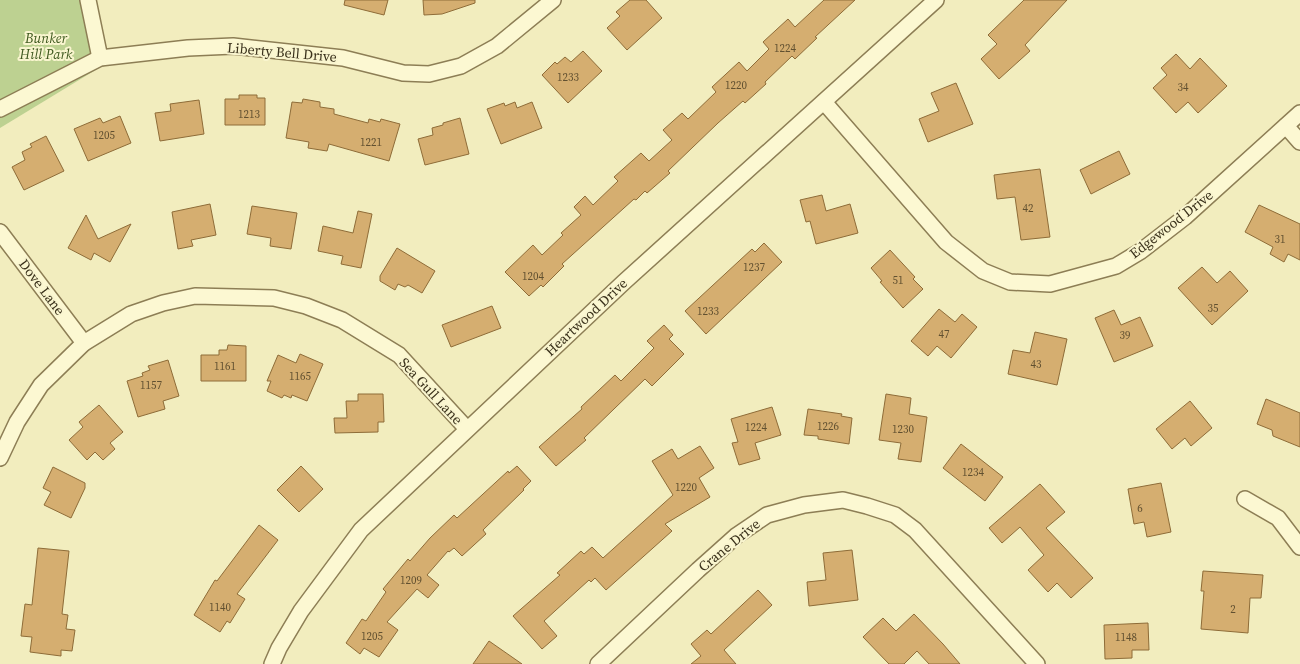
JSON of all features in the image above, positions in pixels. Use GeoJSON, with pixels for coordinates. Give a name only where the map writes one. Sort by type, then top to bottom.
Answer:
{"type":"FeatureCollection","features":[{"type":"Feature","properties":{"kind":"street"},"geometry":{"type":"LineString","coordinates":[[88,0],[100,58]]}},
{"type":"Feature","properties":{"kind":"street","name":"Liberty Bell Drive"},"geometry":{"type":"LineString","coordinates":[[0,109],[100,58],[188,48],[233,46],[343,58],[403,72],[429,74],[461,66],[498,46],[553,0]]}},
{"type":"Feature","properties":{"kind":"street","name":"Heartwood Drive"},"geometry":{"type":"LineString","coordinates":[[272,664],[279,648],[301,611],[361,530],[631,275],[936,0]]}},
{"type":"Feature","properties":{"kind":"street","name":"Edgewood Drive"},"geometry":{"type":"LineString","coordinates":[[824,102],[946,242],[983,271],[1010,282],[1050,284],[1116,266],[1142,251],[1185,216],[1300,114]]}},
{"type":"Feature","properties":{"kind":"street"},"geometry":{"type":"LineString","coordinates":[[1286,126],[1300,142]]}},
{"type":"Feature","properties":{"kind":"street","name":"Dove Lane"},"geometry":{"type":"LineString","coordinates":[[0,232],[84,343]]}},
{"type":"Feature","properties":{"kind":"street","name":"Sea Gull Lane"},"geometry":{"type":"LineString","coordinates":[[0,458],[17,422],[41,385],[84,343],[132,314],[163,303],[194,296],[274,298],[306,306],[342,320],[399,356],[467,429]]}},
{"type":"Feature","properties":{"kind":"street"},"geometry":{"type":"LineString","coordinates":[[1245,499],[1278,518],[1300,547]]}},
{"type":"Feature","properties":{"kind":"street","name":"Crane Drive"},"geometry":{"type":"LineString","coordinates":[[598,664],[736,536],[767,515],[804,505],[843,500],[895,515],[915,530],[1037,664]]}},
{"type":"Feature","properties":{"kind":"green space","name":"Bunker Hill Park"},"geometry":{"type":"Polygon","coordinates":[[[0,0],[84,0],[112,60],[0,128],[0,0]]]}},
{"type":"Feature","properties":{"kind":"building"},"geometry":{"type":"Polygon","coordinates":[[[345,0],[388,0],[384,15],[344,5],[345,0]]]}},
{"type":"Feature","properties":{"kind":"building"},"geometry":{"type":"Polygon","coordinates":[[[423,0],[475,0],[475,3],[442,14],[424,15],[423,0]]]}},
{"type":"Feature","properties":{"kind":"building"},"geometry":{"type":"Polygon","coordinates":[[[630,0],[646,0],[662,18],[627,50],[607,28],[620,16],[616,12],[630,0]]]}},
{"type":"Feature","properties":{"kind":"building"},"geometry":{"type":"Polygon","coordinates":[[[824,0],[855,0],[815,37],[817,38],[795,59],[792,56],[765,82],[766,84],[745,103],[743,101],[718,123],[668,171],[670,173],[647,193],[645,191],[636,200],[634,199],[562,264],[564,266],[543,287],[541,285],[529,296],[505,272],[533,245],[542,255],[563,235],[561,233],[581,215],[574,207],[585,196],[593,205],[618,181],[614,177],[641,153],[649,161],[672,140],[663,130],[682,113],[688,119],[716,92],[712,87],[739,62],[747,71],[769,49],[763,42],[788,19],[795,27],[824,0]]]}},
{"type":"Feature","properties":{"kind":"building"},"geometry":{"type":"Polygon","coordinates":[[[1024,0],[1067,0],[1025,45],[1030,51],[999,79],[981,59],[997,44],[988,35],[1024,0]]]}},
{"type":"Feature","properties":{"kind":"building"},"geometry":{"type":"Polygon","coordinates":[[[583,51],[602,71],[568,103],[542,75],[555,62],[557,64],[565,57],[571,62],[583,51]]]}},
{"type":"Feature","properties":{"kind":"building"},"geometry":{"type":"Polygon","coordinates":[[[1176,54],[1190,69],[1200,58],[1227,86],[1198,113],[1188,102],[1176,113],[1153,88],[1167,75],[1161,68],[1176,54]]]}},
{"type":"Feature","properties":{"kind":"building"},"geometry":{"type":"Polygon","coordinates":[[[956,83],[973,124],[928,142],[919,119],[939,111],[931,93],[956,83]]]}},
{"type":"Feature","properties":{"kind":"building"},"geometry":{"type":"Polygon","coordinates":[[[239,95],[257,95],[257,98],[265,98],[265,125],[225,125],[225,99],[239,99],[239,95]]]}},
{"type":"Feature","properties":{"kind":"building"},"geometry":{"type":"Polygon","coordinates":[[[303,99],[320,102],[320,107],[334,109],[334,114],[368,123],[369,119],[380,122],[381,119],[400,124],[389,161],[329,144],[327,151],[308,148],[309,142],[286,138],[292,102],[302,103],[303,99]]]}},
{"type":"Feature","properties":{"kind":"building"},"geometry":{"type":"Polygon","coordinates":[[[199,100],[204,134],[160,141],[155,113],[171,111],[170,104],[199,100]]]}},
{"type":"Feature","properties":{"kind":"building"},"geometry":{"type":"Polygon","coordinates":[[[515,102],[517,108],[532,102],[542,128],[501,144],[487,109],[504,103],[505,106],[515,102]]]}},
{"type":"Feature","properties":{"kind":"building"},"geometry":{"type":"Polygon","coordinates":[[[120,116],[131,143],[88,161],[74,129],[100,118],[103,123],[120,116]]]}},
{"type":"Feature","properties":{"kind":"building"},"geometry":{"type":"Polygon","coordinates":[[[460,118],[469,154],[425,165],[418,139],[433,135],[432,128],[460,118]]]}},
{"type":"Feature","properties":{"kind":"building"},"geometry":{"type":"Polygon","coordinates":[[[46,136],[64,171],[24,190],[12,167],[25,160],[22,152],[32,147],[30,144],[46,136]]]}},
{"type":"Feature","properties":{"kind":"building"},"geometry":{"type":"Polygon","coordinates":[[[1119,151],[1130,174],[1091,194],[1080,170],[1119,151]]]}},
{"type":"Feature","properties":{"kind":"building"},"geometry":{"type":"Polygon","coordinates":[[[1040,169],[1050,237],[1021,240],[1015,197],[997,199],[994,175],[1040,169]]]}},
{"type":"Feature","properties":{"kind":"building"},"geometry":{"type":"Polygon","coordinates":[[[822,195],[826,211],[850,204],[858,233],[816,244],[810,221],[806,222],[800,200],[822,195]]]}},
{"type":"Feature","properties":{"kind":"building"},"geometry":{"type":"Polygon","coordinates":[[[210,204],[216,235],[191,240],[193,246],[178,249],[172,212],[210,204]]]}},
{"type":"Feature","properties":{"kind":"building"},"geometry":{"type":"Polygon","coordinates":[[[1259,205],[1300,224],[1300,260],[1288,254],[1284,262],[1270,254],[1273,247],[1245,232],[1259,205]]]}},
{"type":"Feature","properties":{"kind":"building"},"geometry":{"type":"Polygon","coordinates":[[[252,206],[297,213],[291,249],[270,246],[271,238],[247,234],[252,206]]]}},
{"type":"Feature","properties":{"kind":"building"},"geometry":{"type":"Polygon","coordinates":[[[358,211],[372,214],[361,268],[341,264],[343,256],[318,251],[323,226],[353,233],[358,211]]]}},
{"type":"Feature","properties":{"kind":"building"},"geometry":{"type":"Polygon","coordinates":[[[86,215],[98,239],[131,224],[110,262],[94,253],[91,260],[68,248],[86,215]]]}},
{"type":"Feature","properties":{"kind":"building"},"geometry":{"type":"Polygon","coordinates":[[[764,243],[782,262],[706,334],[685,311],[752,249],[755,252],[764,243]]]}},
{"type":"Feature","properties":{"kind":"building"},"geometry":{"type":"Polygon","coordinates":[[[397,248],[435,271],[422,293],[408,285],[405,287],[398,284],[395,290],[380,281],[380,276],[397,248]]]}},
{"type":"Feature","properties":{"kind":"building"},"geometry":{"type":"Polygon","coordinates":[[[890,250],[915,277],[913,279],[923,289],[903,308],[880,282],[882,281],[871,268],[890,250]]]}},
{"type":"Feature","properties":{"kind":"building"},"geometry":{"type":"Polygon","coordinates":[[[1202,267],[1217,283],[1230,271],[1248,291],[1212,325],[1178,288],[1202,267]]]}},
{"type":"Feature","properties":{"kind":"building"},"geometry":{"type":"Polygon","coordinates":[[[492,306],[501,328],[451,347],[442,325],[492,306]]]}},
{"type":"Feature","properties":{"kind":"building"},"geometry":{"type":"Polygon","coordinates":[[[939,309],[955,322],[962,314],[977,327],[951,358],[937,346],[928,356],[911,341],[939,309]]]}},
{"type":"Feature","properties":{"kind":"building"},"geometry":{"type":"Polygon","coordinates":[[[1114,310],[1121,325],[1140,317],[1153,346],[1114,362],[1095,318],[1114,310]]]}},
{"type":"Feature","properties":{"kind":"building"},"geometry":{"type":"Polygon","coordinates":[[[664,325],[673,335],[669,339],[684,354],[652,386],[645,379],[584,438],[586,440],[556,466],[539,447],[582,409],[581,407],[615,375],[621,381],[654,348],[647,341],[664,325]]]}},
{"type":"Feature","properties":{"kind":"building"},"geometry":{"type":"Polygon","coordinates":[[[1035,332],[1067,339],[1057,385],[1008,374],[1013,350],[1030,353],[1035,332]]]}},
{"type":"Feature","properties":{"kind":"building"},"geometry":{"type":"Polygon","coordinates":[[[228,345],[246,346],[246,381],[201,381],[201,355],[219,355],[219,350],[227,350],[228,345]]]}},
{"type":"Feature","properties":{"kind":"building"},"geometry":{"type":"Polygon","coordinates":[[[300,354],[323,364],[307,401],[292,395],[291,398],[284,395],[282,398],[267,391],[271,381],[267,381],[278,355],[296,363],[300,354]]]}},
{"type":"Feature","properties":{"kind":"building"},"geometry":{"type":"Polygon","coordinates":[[[168,360],[179,396],[163,401],[165,409],[138,417],[127,381],[143,376],[142,373],[150,370],[148,366],[168,360]]]}},
{"type":"Feature","properties":{"kind":"building"},"geometry":{"type":"Polygon","coordinates":[[[358,394],[383,394],[384,422],[378,422],[378,432],[335,433],[334,418],[347,418],[346,401],[358,401],[358,394]]]}},
{"type":"Feature","properties":{"kind":"building"},"geometry":{"type":"Polygon","coordinates":[[[886,394],[911,398],[909,414],[927,417],[921,462],[898,459],[901,443],[879,440],[886,394]]]}},
{"type":"Feature","properties":{"kind":"building"},"geometry":{"type":"Polygon","coordinates":[[[1266,399],[1300,413],[1300,447],[1273,436],[1272,430],[1257,424],[1266,399]]]}},
{"type":"Feature","properties":{"kind":"building"},"geometry":{"type":"Polygon","coordinates":[[[1190,401],[1212,428],[1191,446],[1185,438],[1172,449],[1156,429],[1190,401]]]}},
{"type":"Feature","properties":{"kind":"building"},"geometry":{"type":"Polygon","coordinates":[[[99,405],[123,432],[110,443],[115,449],[103,460],[95,452],[87,460],[69,440],[83,427],[79,422],[99,405]]]}},
{"type":"Feature","properties":{"kind":"building"},"geometry":{"type":"Polygon","coordinates":[[[772,407],[781,435],[755,443],[760,459],[739,465],[732,443],[738,442],[731,419],[772,407]]]}},
{"type":"Feature","properties":{"kind":"building"},"geometry":{"type":"Polygon","coordinates":[[[808,409],[842,414],[841,416],[852,418],[849,444],[818,439],[818,436],[804,435],[808,409]]]}},
{"type":"Feature","properties":{"kind":"building"},"geometry":{"type":"Polygon","coordinates":[[[961,444],[1003,477],[985,501],[943,468],[961,444]]]}},
{"type":"Feature","properties":{"kind":"building"},"geometry":{"type":"Polygon","coordinates":[[[700,446],[714,468],[699,478],[710,497],[665,524],[672,531],[606,590],[595,578],[591,582],[589,580],[544,621],[557,636],[542,649],[513,616],[560,575],[557,573],[581,551],[584,554],[592,547],[603,558],[673,495],[652,461],[672,449],[678,459],[700,446]]]}},
{"type":"Feature","properties":{"kind":"building"},"geometry":{"type":"Polygon","coordinates":[[[301,466],[323,489],[299,512],[277,490],[301,466]]]}},
{"type":"Feature","properties":{"kind":"building"},"geometry":{"type":"Polygon","coordinates":[[[517,466],[531,481],[483,530],[486,534],[462,556],[454,548],[448,551],[427,575],[439,585],[428,598],[417,589],[387,622],[398,630],[379,657],[364,648],[360,654],[346,643],[362,619],[366,621],[386,592],[383,589],[408,559],[410,561],[454,515],[457,518],[508,471],[509,473],[517,466]]]}},
{"type":"Feature","properties":{"kind":"building"},"geometry":{"type":"Polygon","coordinates":[[[53,467],[85,483],[85,488],[71,518],[44,505],[51,492],[43,488],[53,467]]]}},
{"type":"Feature","properties":{"kind":"building"},"geometry":{"type":"Polygon","coordinates":[[[1161,483],[1171,532],[1147,537],[1144,522],[1134,524],[1128,489],[1161,483]]]}},
{"type":"Feature","properties":{"kind":"building"},"geometry":{"type":"Polygon","coordinates":[[[1040,484],[1065,512],[1046,528],[1093,578],[1071,598],[1057,583],[1048,592],[1028,570],[1044,555],[1020,527],[1002,543],[989,528],[1040,484]]]}},
{"type":"Feature","properties":{"kind":"building"},"geometry":{"type":"Polygon","coordinates":[[[259,525],[278,540],[237,594],[245,599],[230,623],[227,621],[220,632],[194,615],[215,580],[217,581],[259,525]]]}},
{"type":"Feature","properties":{"kind":"building"},"geometry":{"type":"Polygon","coordinates":[[[38,548],[69,551],[62,614],[68,615],[66,629],[75,630],[72,651],[61,650],[61,656],[30,652],[32,637],[21,636],[25,604],[32,605],[38,548]]]}},
{"type":"Feature","properties":{"kind":"building"},"geometry":{"type":"Polygon","coordinates":[[[852,550],[858,600],[809,606],[807,582],[826,580],[823,553],[852,550]]]}},
{"type":"Feature","properties":{"kind":"building"},"geometry":{"type":"Polygon","coordinates":[[[1203,571],[1263,575],[1261,598],[1250,598],[1248,633],[1201,629],[1204,591],[1201,591],[1203,571]]]}},
{"type":"Feature","properties":{"kind":"building"},"geometry":{"type":"Polygon","coordinates":[[[758,590],[772,605],[724,650],[736,664],[691,664],[701,656],[691,644],[707,630],[711,634],[758,590]]]}},
{"type":"Feature","properties":{"kind":"building"},"geometry":{"type":"Polygon","coordinates":[[[914,614],[960,664],[929,664],[917,651],[904,664],[889,664],[863,637],[883,618],[896,631],[914,614]]]}},
{"type":"Feature","properties":{"kind":"building"},"geometry":{"type":"Polygon","coordinates":[[[1148,623],[1149,650],[1132,650],[1132,658],[1105,659],[1104,625],[1148,623]]]}},
{"type":"Feature","properties":{"kind":"building"},"geometry":{"type":"Polygon","coordinates":[[[489,641],[522,664],[473,664],[489,641]]]}}]}
